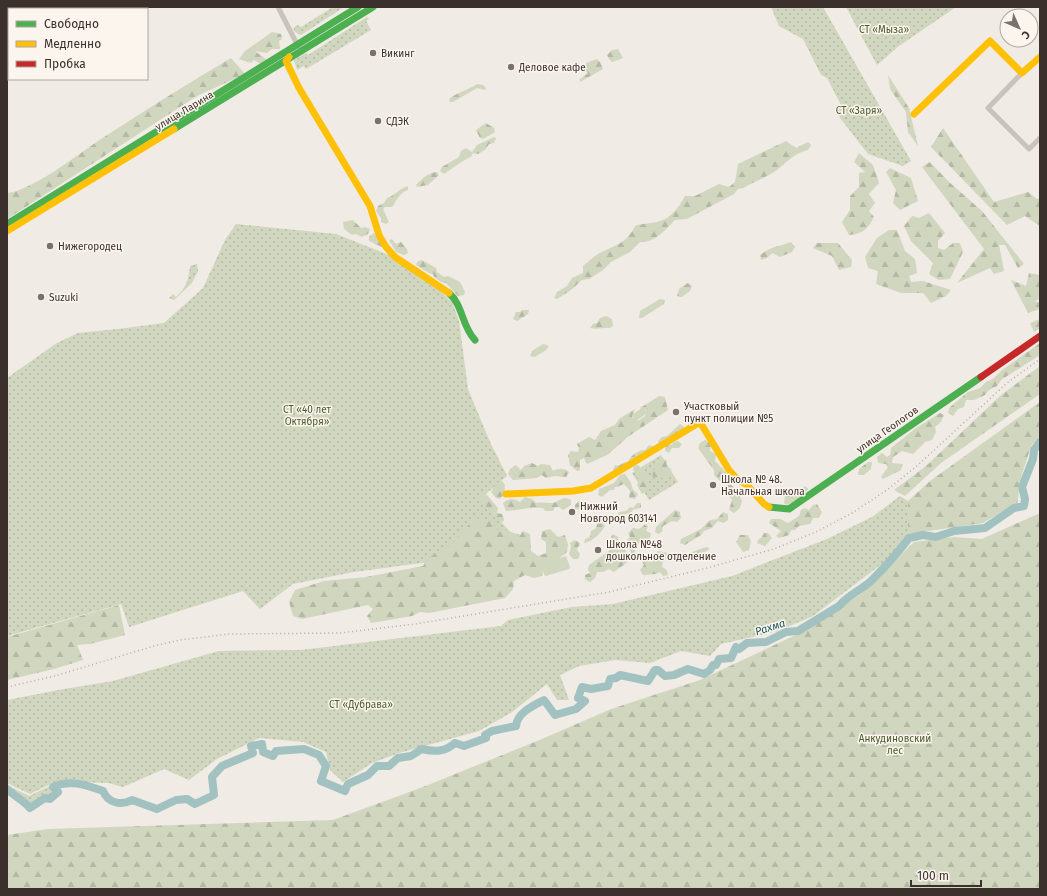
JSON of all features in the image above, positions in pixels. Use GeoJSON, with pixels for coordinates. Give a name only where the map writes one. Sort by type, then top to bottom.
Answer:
{"type":"FeatureCollection","features":[{"type":"Feature","properties":{"kind":"street"},"geometry":{"type":"LineString","coordinates":[[278,7],[301,52]]}},
{"type":"Feature","properties":{"kind":"street","name":"улица Ларина"},"geometry":{"type":"LineString","coordinates":[[7,224],[358,7]]}},
{"type":"Feature","properties":{"kind":"street","name":"улица Ларина"},"geometry":{"type":"LineString","coordinates":[[7,231],[373,7]]}},
{"type":"Feature","properties":{"kind":"street"},"geometry":{"type":"LineString","coordinates":[[914,114],[990,41],[1022,73]]}},
{"type":"Feature","properties":{"kind":"street"},"geometry":{"type":"LineString","coordinates":[[297,45],[286,61],[299,88],[370,206],[376,221],[379,235],[386,247],[395,257],[452,296],[456,301],[470,335],[475,340]]}},
{"type":"Feature","properties":{"kind":"street"},"geometry":{"type":"LineString","coordinates":[[1040,57],[988,108],[1029,149],[1040,138]]}},
{"type":"Feature","properties":{"kind":"street","name":"улица Геологов"},"geometry":{"type":"LineString","coordinates":[[506,494],[573,491],[591,488],[700,422],[710,437],[713,447],[735,478],[746,485],[756,499],[768,508],[783,510],[792,508],[1040,336]]}},
{"type":"Feature","properties":{"kind":"green space"},"geometry":{"type":"Polygon","coordinates":[[[333,7],[344,7],[301,35],[295,32],[293,28],[297,25],[301,27],[333,7]]]}},
{"type":"Feature","properties":{"kind":"green space","name":"СТ «Заря»"},"geometry":{"type":"Polygon","coordinates":[[[771,7],[823,7],[911,161],[903,166],[868,154],[840,118],[837,109],[841,105],[827,78],[821,75],[803,39],[779,26],[771,7]]]}},
{"type":"Feature","properties":{"kind":"green space","name":"СТ «Мыза»"},"geometry":{"type":"Polygon","coordinates":[[[846,7],[956,7],[899,46],[877,65],[846,7]]]}},
{"type":"Feature","properties":{"kind":"green space"},"geometry":{"type":"Polygon","coordinates":[[[367,17],[369,19],[366,21],[371,30],[306,69],[304,66],[297,70],[294,60],[306,53],[308,55],[367,17]]]}},
{"type":"Feature","properties":{"kind":"green space"},"geometry":{"type":"Polygon","coordinates":[[[272,32],[281,34],[282,39],[279,41],[280,49],[272,49],[267,53],[255,51],[267,60],[261,64],[254,60],[251,63],[239,59],[245,51],[272,32]]]}},
{"type":"Feature","properties":{"kind":"green space"},"geometry":{"type":"Polygon","coordinates":[[[618,49],[623,58],[612,62],[607,55],[612,50],[618,49]]]}},
{"type":"Feature","properties":{"kind":"green space"},"geometry":{"type":"Polygon","coordinates":[[[231,58],[245,74],[197,96],[7,219],[7,193],[17,191],[28,186],[55,171],[133,118],[231,58]]]}},
{"type":"Feature","properties":{"kind":"green space"},"geometry":{"type":"Polygon","coordinates":[[[597,59],[603,69],[580,82],[580,79],[588,73],[585,70],[586,63],[597,59]]]}},
{"type":"Feature","properties":{"kind":"green space"},"geometry":{"type":"Polygon","coordinates":[[[888,75],[909,108],[918,146],[908,132],[906,112],[890,89],[888,75]]]}},
{"type":"Feature","properties":{"kind":"green space"},"geometry":{"type":"Polygon","coordinates":[[[477,84],[483,85],[486,88],[485,90],[477,88],[453,102],[450,102],[449,99],[451,97],[477,84]]]}},
{"type":"Feature","properties":{"kind":"green space"},"geometry":{"type":"Polygon","coordinates":[[[486,123],[494,128],[495,132],[483,139],[480,138],[476,130],[486,123]]]}},
{"type":"Feature","properties":{"kind":"green space"},"geometry":{"type":"Polygon","coordinates":[[[943,128],[994,202],[1028,192],[1037,199],[1040,198],[1040,226],[1025,216],[1007,225],[931,147],[943,128]]]}},
{"type":"Feature","properties":{"kind":"green space"},"geometry":{"type":"Polygon","coordinates":[[[494,137],[496,138],[494,143],[489,144],[485,150],[478,154],[473,153],[471,157],[444,174],[440,171],[442,167],[459,157],[461,151],[466,148],[472,152],[477,145],[494,137]]]}},
{"type":"Feature","properties":{"kind":"green space"},"geometry":{"type":"Polygon","coordinates":[[[786,141],[796,148],[808,142],[811,145],[808,150],[795,156],[769,175],[738,189],[734,194],[687,219],[675,220],[655,238],[645,242],[640,242],[630,252],[611,262],[603,270],[589,279],[582,280],[571,290],[557,299],[554,298],[557,292],[567,286],[572,278],[583,273],[583,266],[601,252],[622,242],[627,238],[635,226],[657,222],[666,218],[677,208],[685,196],[695,196],[719,184],[729,187],[735,182],[738,164],[786,141]]]}},
{"type":"Feature","properties":{"kind":"green space"},"geometry":{"type":"Polygon","coordinates":[[[859,153],[873,165],[879,183],[869,194],[875,203],[869,211],[874,217],[872,221],[867,228],[861,232],[849,235],[842,222],[850,210],[850,196],[859,187],[859,173],[865,172],[854,162],[859,153]]]}},
{"type":"Feature","properties":{"kind":"green space"},"geometry":{"type":"Polygon","coordinates":[[[930,162],[949,182],[982,211],[1024,264],[1018,268],[1005,245],[999,245],[1004,271],[994,274],[990,268],[957,283],[984,249],[922,167],[930,162]]]}},
{"type":"Feature","properties":{"kind":"green space"},"geometry":{"type":"Polygon","coordinates":[[[890,168],[911,178],[918,201],[900,210],[893,203],[896,190],[886,172],[890,168]]]}},
{"type":"Feature","properties":{"kind":"green space"},"geometry":{"type":"Polygon","coordinates":[[[437,172],[439,175],[428,185],[417,187],[416,185],[425,176],[430,173],[437,172]]]}},
{"type":"Feature","properties":{"kind":"green space"},"geometry":{"type":"Polygon","coordinates":[[[408,186],[408,190],[400,196],[394,205],[383,209],[389,222],[386,224],[381,222],[381,218],[376,211],[378,206],[402,188],[408,186]]]}},
{"type":"Feature","properties":{"kind":"green space"},"geometry":{"type":"Polygon","coordinates":[[[929,213],[945,233],[938,241],[938,248],[944,250],[953,243],[960,243],[963,252],[950,279],[939,280],[929,274],[933,263],[911,241],[904,226],[912,216],[919,218],[929,213]]]}},
{"type":"Feature","properties":{"kind":"green space"},"geometry":{"type":"Polygon","coordinates":[[[353,220],[361,228],[365,227],[370,229],[368,234],[362,237],[356,234],[352,235],[344,229],[343,222],[353,220]]]}},
{"type":"Feature","properties":{"kind":"green space","name":"СТ «40 лет Октября»"},"geometry":{"type":"Polygon","coordinates":[[[236,224],[336,234],[394,257],[435,286],[452,302],[459,321],[468,389],[490,442],[507,476],[481,498],[510,532],[528,537],[490,554],[354,572],[293,584],[260,609],[243,591],[129,627],[121,604],[7,636],[7,378],[57,343],[78,333],[164,323],[203,288],[225,240],[236,224]]]}},
{"type":"Feature","properties":{"kind":"green space"},"geometry":{"type":"Polygon","coordinates":[[[889,230],[897,230],[905,251],[915,259],[917,273],[909,276],[911,282],[923,281],[951,290],[946,296],[931,303],[923,293],[901,293],[876,284],[878,271],[868,268],[865,257],[877,238],[889,230]]]}},
{"type":"Feature","properties":{"kind":"green space"},"geometry":{"type":"Polygon","coordinates":[[[374,233],[384,248],[369,241],[369,237],[374,233]]]}},
{"type":"Feature","properties":{"kind":"green space"},"geometry":{"type":"Polygon","coordinates":[[[392,239],[396,244],[401,242],[407,249],[408,253],[404,255],[396,252],[389,240],[392,239]]]}},
{"type":"Feature","properties":{"kind":"green space"},"geometry":{"type":"Polygon","coordinates":[[[791,242],[795,247],[792,252],[780,257],[772,253],[767,258],[761,260],[760,255],[764,252],[791,242]]]}},
{"type":"Feature","properties":{"kind":"green space"},"geometry":{"type":"Polygon","coordinates":[[[817,243],[838,243],[852,260],[851,267],[839,270],[832,256],[813,248],[817,243]]]}},
{"type":"Feature","properties":{"kind":"green space"},"geometry":{"type":"Polygon","coordinates":[[[422,260],[436,268],[437,272],[444,277],[448,276],[460,282],[465,292],[464,295],[458,296],[446,283],[441,282],[434,277],[433,274],[416,265],[417,262],[422,260]]]}},
{"type":"Feature","properties":{"kind":"green space"},"geometry":{"type":"Polygon","coordinates":[[[197,264],[198,271],[192,283],[174,300],[169,298],[173,294],[176,297],[185,287],[190,266],[197,264]]]}},
{"type":"Feature","properties":{"kind":"green space"},"geometry":{"type":"Polygon","coordinates":[[[1029,273],[1040,275],[1040,299],[1035,301],[1040,303],[1040,309],[1028,313],[1011,280],[1026,286],[1029,273]]]}},
{"type":"Feature","properties":{"kind":"green space"},"geometry":{"type":"Polygon","coordinates":[[[688,283],[692,286],[690,291],[682,297],[677,296],[679,289],[688,283]]]}},
{"type":"Feature","properties":{"kind":"green space"},"geometry":{"type":"Polygon","coordinates":[[[660,299],[665,300],[664,304],[642,318],[639,318],[640,311],[660,299]]]}},
{"type":"Feature","properties":{"kind":"green space"},"geometry":{"type":"Polygon","coordinates":[[[522,310],[529,310],[528,314],[517,321],[513,319],[516,312],[520,312],[522,310]]]}},
{"type":"Feature","properties":{"kind":"green space"},"geometry":{"type":"Polygon","coordinates":[[[606,316],[612,319],[613,326],[610,328],[590,328],[593,324],[597,323],[600,318],[606,316]]]}},
{"type":"Feature","properties":{"kind":"green space"},"geometry":{"type":"Polygon","coordinates":[[[1040,319],[1040,328],[1034,332],[1030,323],[1040,319]]]}},
{"type":"Feature","properties":{"kind":"green space"},"geometry":{"type":"Polygon","coordinates":[[[1040,343],[1040,355],[1001,380],[997,386],[989,390],[985,395],[974,400],[966,400],[964,407],[958,409],[953,416],[948,413],[949,408],[968,392],[980,388],[1040,343]]]}},
{"type":"Feature","properties":{"kind":"green space"},"geometry":{"type":"Polygon","coordinates":[[[543,344],[549,346],[546,350],[535,357],[530,356],[532,351],[543,344]]]}},
{"type":"Feature","properties":{"kind":"green space"},"geometry":{"type":"Polygon","coordinates":[[[1040,366],[1040,394],[941,463],[905,496],[894,490],[926,466],[1000,396],[1040,366]]]}},
{"type":"Feature","properties":{"kind":"green space"},"geometry":{"type":"Polygon","coordinates":[[[659,396],[665,397],[668,410],[629,436],[607,455],[587,464],[584,458],[580,460],[580,470],[577,471],[570,465],[568,455],[571,451],[578,452],[579,448],[577,444],[589,437],[595,440],[601,431],[615,425],[619,419],[635,409],[632,417],[638,421],[645,416],[646,410],[640,408],[659,396]]]}},
{"type":"Feature","properties":{"kind":"green space"},"geometry":{"type":"Polygon","coordinates":[[[1040,402],[1040,436],[1031,446],[1019,484],[1018,502],[983,523],[908,534],[908,501],[930,481],[1040,402]]]}},
{"type":"Feature","properties":{"kind":"green space"},"geometry":{"type":"Polygon","coordinates":[[[643,407],[647,413],[636,421],[632,415],[643,407]]]}},
{"type":"Feature","properties":{"kind":"green space"},"geometry":{"type":"Polygon","coordinates":[[[940,413],[944,415],[941,422],[935,427],[936,432],[932,440],[925,442],[913,454],[902,451],[893,457],[892,463],[903,464],[901,470],[883,479],[881,477],[888,467],[886,464],[878,463],[877,457],[882,453],[887,457],[890,455],[891,448],[916,428],[940,413]]]}},
{"type":"Feature","properties":{"kind":"green space"},"geometry":{"type":"Polygon","coordinates":[[[680,424],[684,427],[682,434],[659,444],[658,441],[662,437],[667,436],[680,424]]]}},
{"type":"Feature","properties":{"kind":"green space"},"geometry":{"type":"Polygon","coordinates":[[[705,440],[711,444],[710,451],[716,454],[715,461],[730,476],[730,481],[721,482],[714,475],[714,470],[698,448],[700,443],[705,440]]]}},
{"type":"Feature","properties":{"kind":"green space"},"geometry":{"type":"Polygon","coordinates":[[[678,441],[682,444],[679,448],[672,448],[669,453],[665,451],[666,445],[671,445],[678,441]]]}},
{"type":"Feature","properties":{"kind":"green space"},"geometry":{"type":"Polygon","coordinates":[[[649,445],[654,447],[619,472],[613,470],[615,465],[618,466],[628,462],[635,454],[645,450],[649,445]]]}},
{"type":"Feature","properties":{"kind":"green space"},"geometry":{"type":"Polygon","coordinates":[[[661,455],[678,482],[649,500],[632,473],[661,455]]]}},
{"type":"Feature","properties":{"kind":"green space"},"geometry":{"type":"Polygon","coordinates":[[[664,459],[667,461],[666,468],[671,469],[672,475],[668,479],[653,477],[652,471],[656,468],[657,464],[664,459]]]}},
{"type":"Feature","properties":{"kind":"green space"},"geometry":{"type":"Polygon","coordinates":[[[868,462],[872,462],[871,469],[864,475],[858,475],[859,469],[868,462]]]}},
{"type":"Feature","properties":{"kind":"green space"},"geometry":{"type":"Polygon","coordinates":[[[532,463],[538,466],[541,464],[550,465],[553,471],[561,469],[569,472],[566,477],[555,476],[546,478],[542,475],[537,478],[513,480],[508,474],[510,469],[516,465],[521,470],[524,466],[532,463]]]}},
{"type":"Feature","properties":{"kind":"green space"},"geometry":{"type":"Polygon","coordinates":[[[638,465],[649,478],[646,492],[642,494],[637,485],[639,479],[637,477],[637,473],[633,470],[634,466],[638,465]]]}},
{"type":"Feature","properties":{"kind":"green space"},"geometry":{"type":"Polygon","coordinates":[[[625,474],[631,483],[633,490],[638,494],[635,499],[629,498],[630,491],[624,484],[615,487],[614,490],[610,490],[602,497],[598,495],[599,489],[614,483],[620,475],[625,474]]]}},
{"type":"Feature","properties":{"kind":"green space"},"geometry":{"type":"Polygon","coordinates":[[[502,481],[505,485],[504,494],[500,499],[496,498],[491,492],[496,483],[502,481]]]}},
{"type":"Feature","properties":{"kind":"green space"},"geometry":{"type":"Polygon","coordinates":[[[730,484],[736,489],[742,501],[740,508],[734,513],[729,510],[732,500],[726,491],[722,491],[723,487],[730,484]]]}},
{"type":"Feature","properties":{"kind":"green space"},"geometry":{"type":"Polygon","coordinates":[[[804,486],[808,488],[807,491],[803,492],[802,497],[787,505],[784,503],[785,496],[797,490],[802,491],[804,486]]]}},
{"type":"Feature","properties":{"kind":"green space"},"geometry":{"type":"Polygon","coordinates":[[[482,495],[487,495],[498,508],[497,513],[502,514],[504,519],[503,522],[498,521],[495,514],[482,503],[482,495]]]}},
{"type":"Feature","properties":{"kind":"green space","name":"СТ «Дубрава»"},"geometry":{"type":"Polygon","coordinates":[[[900,496],[908,501],[908,534],[887,560],[813,616],[778,631],[721,644],[710,656],[681,651],[650,663],[615,660],[579,666],[560,675],[569,700],[557,700],[547,684],[512,712],[479,731],[399,753],[372,763],[343,782],[330,770],[326,752],[303,742],[259,738],[217,759],[189,780],[164,769],[123,787],[108,783],[57,781],[30,794],[7,783],[7,700],[113,681],[219,651],[301,650],[501,626],[508,620],[572,607],[613,604],[732,576],[827,539],[872,517],[900,496]]]}},
{"type":"Feature","properties":{"kind":"green space"},"geometry":{"type":"Polygon","coordinates":[[[525,497],[532,499],[536,503],[552,503],[565,498],[571,500],[571,505],[563,510],[559,507],[555,507],[553,511],[545,511],[543,508],[529,508],[506,511],[503,503],[505,501],[511,499],[520,502],[525,497]]]}},
{"type":"Feature","properties":{"kind":"green space"},"geometry":{"type":"Polygon","coordinates":[[[579,501],[585,501],[588,505],[585,510],[575,509],[575,505],[579,501]]]}},
{"type":"Feature","properties":{"kind":"green space"},"geometry":{"type":"Polygon","coordinates":[[[637,503],[641,503],[641,508],[634,509],[629,514],[627,513],[620,521],[616,518],[619,512],[626,511],[630,507],[633,508],[637,503]]]}},
{"type":"Feature","properties":{"kind":"green space"},"geometry":{"type":"Polygon","coordinates":[[[817,504],[822,512],[819,518],[813,518],[810,524],[799,526],[795,530],[791,530],[789,535],[779,538],[776,536],[781,531],[769,523],[771,519],[780,519],[788,523],[799,516],[801,510],[805,508],[809,510],[813,505],[817,504]]]}},
{"type":"Feature","properties":{"kind":"green space"},"geometry":{"type":"Polygon","coordinates":[[[675,510],[680,512],[681,518],[677,522],[672,521],[663,526],[662,532],[658,534],[655,532],[656,527],[675,510]]]}},
{"type":"Feature","properties":{"kind":"green space"},"geometry":{"type":"Polygon","coordinates":[[[723,512],[728,514],[728,520],[724,523],[718,521],[712,528],[704,531],[701,535],[685,545],[680,543],[681,539],[701,529],[710,520],[717,519],[723,512]]]}},
{"type":"Feature","properties":{"kind":"green space","name":"Анкудиновский лес"},"geometry":{"type":"Polygon","coordinates":[[[1040,513],[1040,889],[7,889],[7,835],[48,829],[333,820],[423,787],[542,739],[611,709],[700,680],[800,633],[861,594],[914,542],[954,537],[982,539],[1040,513]]]}},
{"type":"Feature","properties":{"kind":"green space"},"geometry":{"type":"Polygon","coordinates":[[[476,518],[492,522],[497,530],[506,529],[518,539],[523,531],[530,534],[531,551],[538,556],[546,553],[546,542],[541,539],[542,531],[550,529],[558,537],[565,535],[568,544],[567,552],[543,571],[542,576],[534,578],[525,575],[514,581],[513,589],[505,598],[429,613],[420,612],[412,616],[371,623],[367,616],[373,609],[368,605],[302,619],[293,616],[289,602],[295,590],[324,581],[366,577],[423,566],[429,558],[453,542],[476,518]]]}},
{"type":"Feature","properties":{"kind":"green space"},"geometry":{"type":"Polygon","coordinates":[[[602,522],[605,526],[596,537],[584,543],[585,539],[590,537],[591,531],[595,529],[598,523],[602,522]]]}},
{"type":"Feature","properties":{"kind":"green space"},"geometry":{"type":"Polygon","coordinates":[[[646,524],[648,526],[646,531],[651,533],[650,538],[645,542],[641,541],[634,548],[638,560],[636,560],[629,549],[631,545],[627,540],[630,537],[628,533],[633,528],[639,529],[646,524]]]}},
{"type":"Feature","properties":{"kind":"green space"},"geometry":{"type":"Polygon","coordinates":[[[764,533],[768,533],[772,538],[765,546],[757,543],[764,533]]]}},
{"type":"Feature","properties":{"kind":"green space"},"geometry":{"type":"Polygon","coordinates":[[[613,534],[618,537],[619,543],[625,547],[625,550],[630,557],[629,561],[614,572],[609,569],[603,572],[597,572],[595,578],[590,582],[585,579],[585,575],[590,573],[588,570],[589,565],[609,551],[612,545],[611,537],[613,534]]]}},
{"type":"Feature","properties":{"kind":"green space"},"geometry":{"type":"Polygon","coordinates":[[[740,535],[748,535],[751,541],[749,550],[743,552],[736,542],[740,535]]]}},
{"type":"Feature","properties":{"kind":"green space"},"geometry":{"type":"Polygon","coordinates":[[[575,540],[580,543],[577,550],[580,554],[578,559],[573,559],[569,554],[571,547],[570,543],[575,540]]]}},
{"type":"Feature","properties":{"kind":"green space"},"geometry":{"type":"Polygon","coordinates":[[[706,547],[710,548],[682,561],[673,561],[675,558],[706,547]]]}},
{"type":"Feature","properties":{"kind":"green space"},"geometry":{"type":"Polygon","coordinates":[[[658,551],[668,553],[669,557],[663,561],[662,567],[667,570],[668,575],[663,576],[660,572],[656,574],[643,575],[640,570],[644,565],[642,561],[647,557],[651,558],[658,551]]]}},
{"type":"Feature","properties":{"kind":"green space"},"geometry":{"type":"Polygon","coordinates":[[[566,556],[570,567],[569,569],[546,576],[544,575],[542,564],[566,556]]]}},
{"type":"Feature","properties":{"kind":"green space"},"geometry":{"type":"Polygon","coordinates":[[[119,605],[125,635],[90,644],[77,645],[83,660],[54,669],[7,680],[7,637],[119,605]]]}},
{"type":"Feature","properties":{"kind":"green space"},"geometry":{"type":"Polygon","coordinates":[[[7,785],[29,796],[50,786],[57,792],[50,798],[45,797],[30,807],[22,799],[13,796],[7,789],[7,785]]]}},
{"type":"Feature","properties":{"kind":"waterway","name":"Рахма"},"geometry":{"type":"LineString","coordinates":[[7,789],[30,808],[45,798],[50,799],[58,792],[53,787],[66,783],[84,785],[103,791],[111,801],[119,803],[132,800],[157,809],[176,800],[187,799],[195,804],[214,795],[212,777],[222,766],[253,753],[251,746],[262,744],[263,752],[273,756],[276,751],[304,749],[319,755],[326,766],[321,781],[345,791],[348,784],[368,775],[377,766],[389,766],[398,758],[411,756],[422,749],[431,751],[444,750],[455,743],[464,746],[486,738],[485,735],[492,731],[516,726],[519,717],[523,713],[544,700],[555,715],[576,709],[585,701],[578,698],[582,687],[591,689],[608,686],[610,679],[616,678],[620,675],[648,681],[655,670],[658,670],[665,676],[674,675],[688,669],[704,674],[710,670],[713,665],[716,665],[719,659],[731,658],[736,647],[739,649],[747,643],[766,642],[786,632],[798,631],[839,606],[846,599],[871,581],[900,550],[909,538],[923,535],[936,537],[954,531],[985,528],[1014,508],[1024,506],[1025,499],[1022,487],[1033,459],[1034,450],[1040,442]]}},
{"type":"Feature","properties":{"kind":"railway"},"geometry":{"type":"LineString","coordinates":[[7,687],[55,676],[154,646],[180,640],[229,634],[340,633],[415,624],[609,592],[707,568],[774,549],[816,532],[852,513],[887,490],[918,465],[1007,383],[1040,359]]}},
{"type":"Feature","properties":{"kind":"traffic: fast"},"geometry":{"type":"LineString","coordinates":[[7,224],[358,7]]}},
{"type":"Feature","properties":{"kind":"traffic: fast"},"geometry":{"type":"LineString","coordinates":[[174,129],[373,7]]}},
{"type":"Feature","properties":{"kind":"traffic: fast"},"geometry":{"type":"LineString","coordinates":[[449,293],[454,298],[467,329],[475,340]]}},
{"type":"Feature","properties":{"kind":"traffic: fast"},"geometry":{"type":"LineString","coordinates":[[769,507],[789,509],[981,377]]}},
{"type":"Feature","properties":{"kind":"traffic: slow"},"geometry":{"type":"LineString","coordinates":[[914,114],[990,41],[1022,73],[1040,57]]}},
{"type":"Feature","properties":{"kind":"traffic: slow"},"geometry":{"type":"LineString","coordinates":[[289,57],[286,61],[299,88],[370,206],[379,235],[386,247],[395,257],[449,293]]}},
{"type":"Feature","properties":{"kind":"traffic: slow"},"geometry":{"type":"LineString","coordinates":[[7,231],[174,129]]}},
{"type":"Feature","properties":{"kind":"traffic: slow"},"geometry":{"type":"LineString","coordinates":[[506,494],[573,491],[591,488],[700,422],[729,470],[737,479],[747,485],[764,504],[769,507]]}},
{"type":"Feature","properties":{"kind":"traffic: jam"},"geometry":{"type":"LineString","coordinates":[[981,377],[1040,336]]}},
{"type":"Feature","properties":{"kind":"place","name":"Викинг"},"geometry":{"type":"Point","coordinates":[373,53]}},
{"type":"Feature","properties":{"kind":"place","name":"Деловое кафе"},"geometry":{"type":"Point","coordinates":[511,67]}},
{"type":"Feature","properties":{"kind":"place","name":"СДЭК"},"geometry":{"type":"Point","coordinates":[378,121]}},
{"type":"Feature","properties":{"kind":"place","name":"Нижегородец"},"geometry":{"type":"Point","coordinates":[50,246]}},
{"type":"Feature","properties":{"kind":"place","name":"Suzuki"},"geometry":{"type":"Point","coordinates":[41,297]}},
{"type":"Feature","properties":{"kind":"place","name":"Участковый пункт полиции №5"},"geometry":{"type":"Point","coordinates":[676,412]}},
{"type":"Feature","properties":{"kind":"place","name":"Школа № 48. Начальная школа"},"geometry":{"type":"Point","coordinates":[713,485]}},
{"type":"Feature","properties":{"kind":"place","name":"Нижний Новгород 603141"},"geometry":{"type":"Point","coordinates":[572,512]}},
{"type":"Feature","properties":{"kind":"place","name":"Школа №48 дошкольное отделение"},"geometry":{"type":"Point","coordinates":[598,550]}}]}
